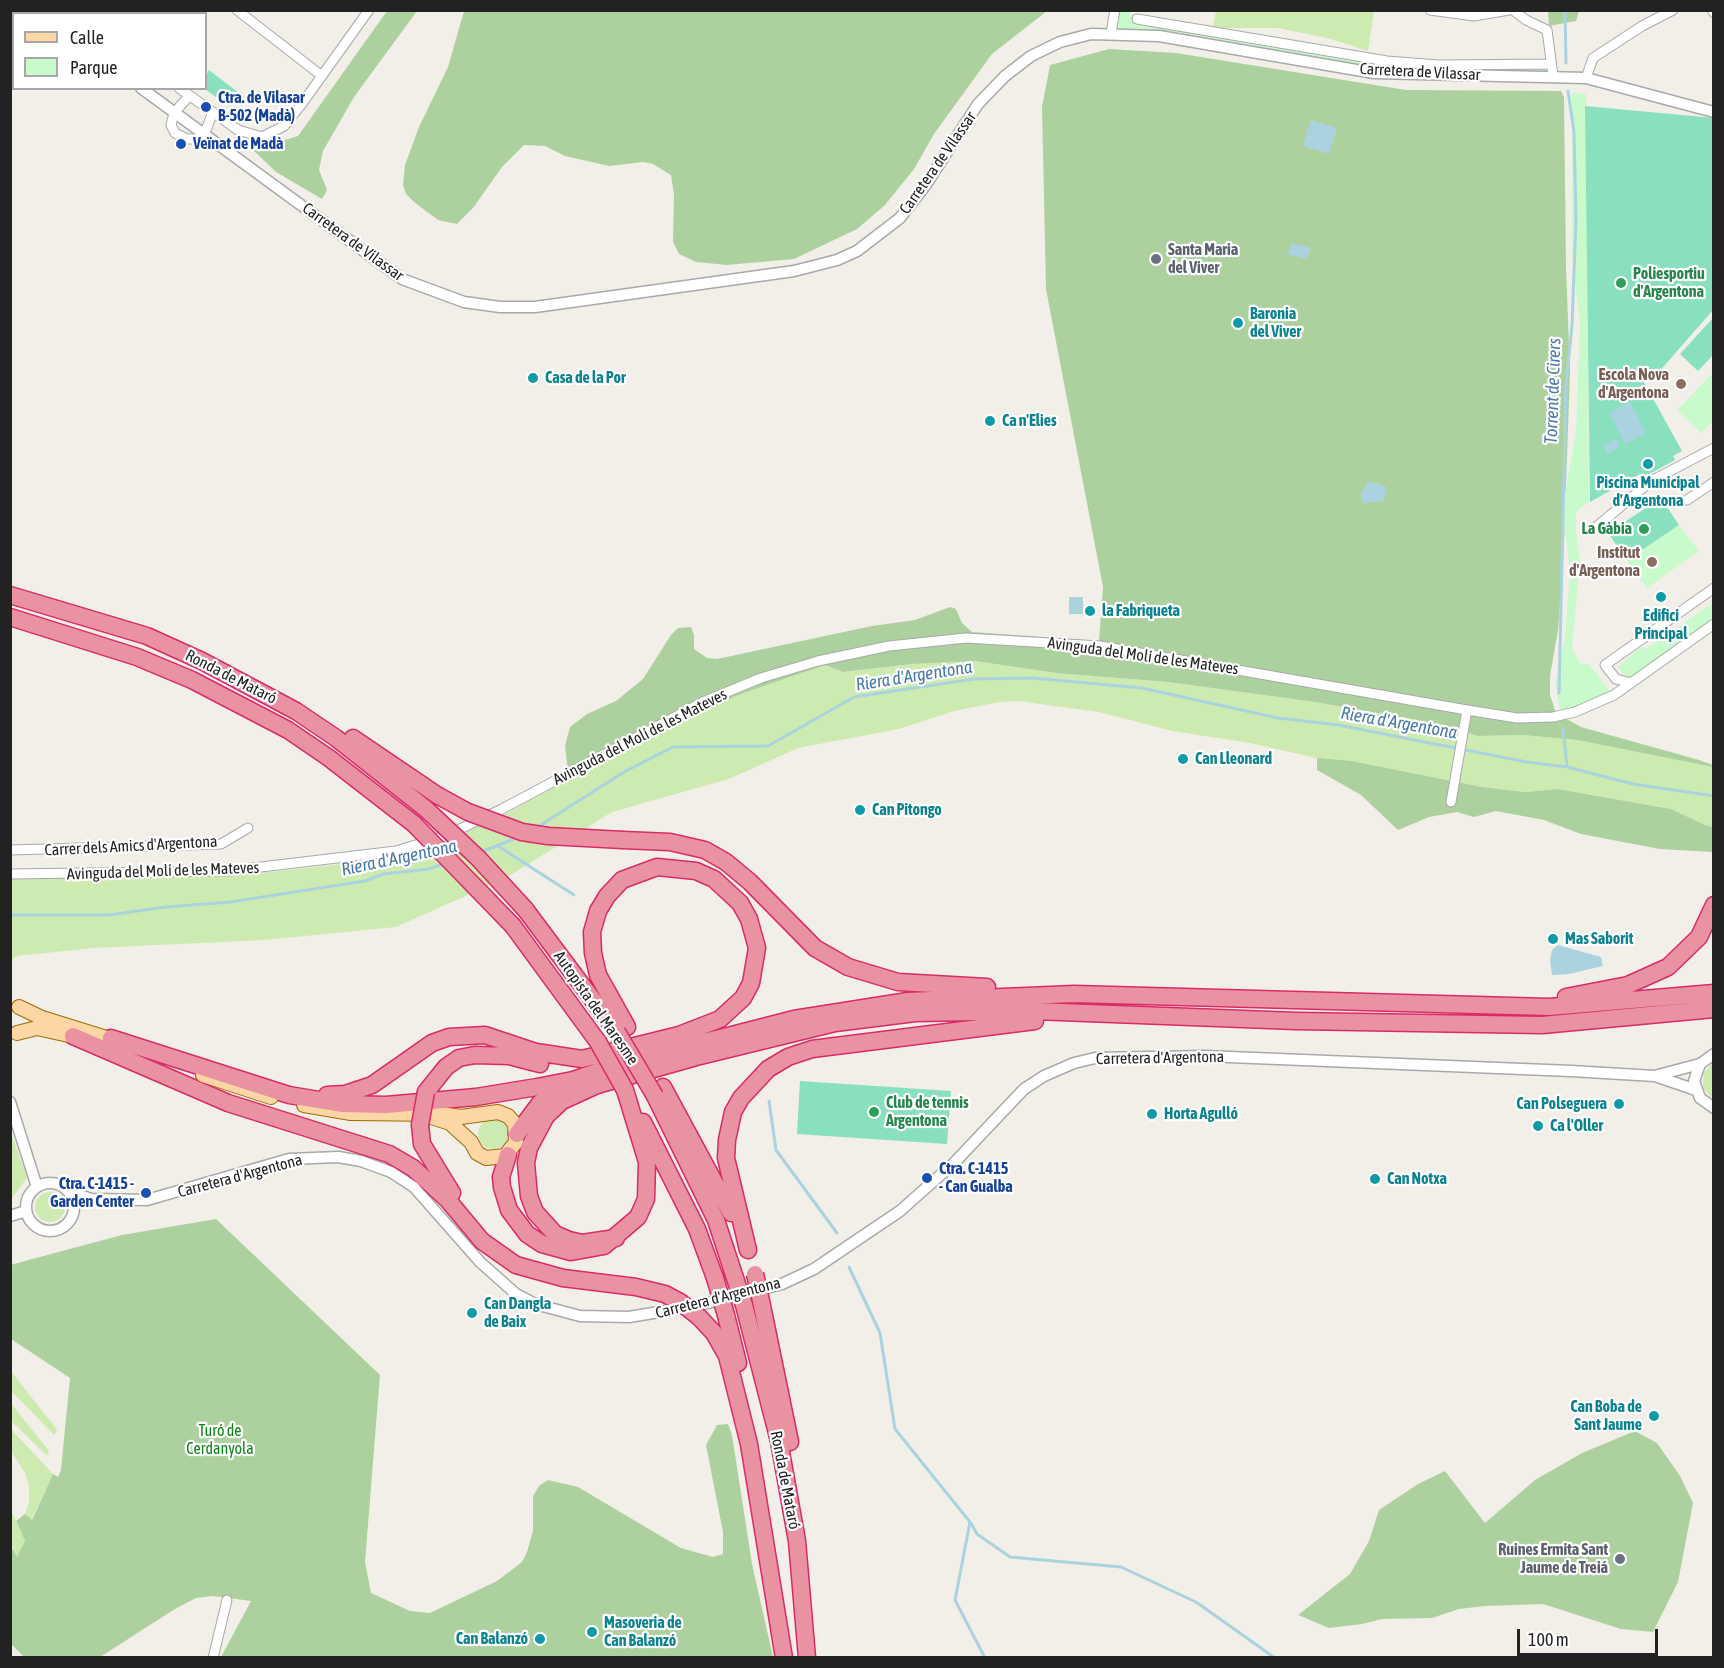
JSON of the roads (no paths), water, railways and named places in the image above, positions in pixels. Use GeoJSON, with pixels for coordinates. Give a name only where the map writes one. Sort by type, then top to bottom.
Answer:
{"type":"FeatureCollection","features":[{"type":"Feature","properties":{"kind":"highway","name":"Ronda de Mataró"},"geometry":{"type":"LineString","coordinates":[[10,595],[147,636],[202,661],[296,711],[336,738],[426,810]]}},
{"type":"Feature","properties":{"kind":"highway","name":"Ronda de Mataró"},"geometry":{"type":"LineString","coordinates":[[10,617],[137,657],[192,680],[288,730],[329,758],[414,824]]}},
{"type":"Feature","properties":{"kind":"highway"},"geometry":{"type":"LineString","coordinates":[[202,661],[267,685],[305,706],[437,795],[468,812],[522,831],[548,836],[670,842],[705,850],[726,862],[750,882],[815,948],[848,967],[873,976],[918,984],[1041,989],[1074,994]]}},
{"type":"Feature","properties":{"kind":"highway","name":"Autopista del Maresme"},"geometry":{"type":"LineString","coordinates":[[426,810],[478,858],[525,909],[622,1030],[659,1091],[716,1220],[744,1305]]}},
{"type":"Feature","properties":{"kind":"highway","name":"Autopista del Maresme"},"geometry":{"type":"LineString","coordinates":[[414,824],[513,926],[598,1042],[670,1172],[696,1229],[715,1278],[726,1315]]}},
{"type":"Feature","properties":{"kind":"highway"},"geometry":{"type":"LineString","coordinates":[[161,1057],[280,1087],[331,1095],[345,1094],[372,1085],[432,1043],[463,1034],[485,1035],[536,1052],[570,1059],[596,1058],[679,1035],[720,1019],[739,1003],[751,983],[757,948],[749,919],[730,891],[714,879],[686,869],[657,867],[622,880],[602,903],[592,932],[593,952],[598,975],[622,1030]]}},
{"type":"Feature","properties":{"kind":"highway"},"geometry":{"type":"LineString","coordinates":[[1513,1007],[1628,985],[1656,973],[1691,946],[1708,921],[1713,905]]}},
{"type":"Feature","properties":{"kind":"highway"},"geometry":{"type":"LineString","coordinates":[[517,1134],[531,1112],[553,1094],[580,1084],[794,1019],[888,1003],[1074,994],[1513,1007],[1598,1005],[1713,993]]}},
{"type":"Feature","properties":{"kind":"highway"},"geometry":{"type":"LineString","coordinates":[[111,1038],[161,1057],[290,1095],[357,1105],[408,1104],[476,1097],[573,1080],[835,1023],[915,1013],[974,1011],[1542,1025],[1713,1009]]}},
{"type":"Feature","properties":{"kind":"highway"},"geometry":{"type":"LineString","coordinates":[[803,1604],[804,1542],[788,1432],[762,1301],[726,1158],[733,1112],[741,1098],[768,1069],[788,1057],[812,1049],[1003,1023],[1061,1020],[1086,1015]]}},
{"type":"Feature","properties":{"kind":"highway"},"geometry":{"type":"LineString","coordinates":[[1656,1015],[1682,1018],[1713,1016]]}},
{"type":"Feature","properties":{"kind":"highway"},"geometry":{"type":"LineString","coordinates":[[73,1036],[228,1102],[389,1154],[420,1173],[447,1199],[482,1240],[504,1258],[528,1270],[600,1284],[636,1287],[665,1294],[699,1317],[714,1333],[727,1356],[749,1444],[784,1658]]}},
{"type":"Feature","properties":{"kind":"highway"},"geometry":{"type":"LineString","coordinates":[[544,1273],[514,1260],[482,1232],[431,1163],[422,1144],[421,1119],[426,1092],[446,1067],[459,1059],[475,1054],[509,1056],[560,1070],[629,1068]]}},
{"type":"Feature","properties":{"kind":"highway"},"geometry":{"type":"LineString","coordinates":[[616,1238],[582,1243],[555,1234],[535,1212],[529,1196],[526,1163],[536,1132],[546,1116],[562,1101],[629,1068]]}},
{"type":"Feature","properties":{"kind":"highway"},"geometry":{"type":"LineString","coordinates":[[508,1155],[501,1177],[502,1187],[509,1210],[527,1234],[542,1244],[571,1252],[589,1251],[616,1238],[638,1217],[646,1199],[648,1178],[642,1145],[625,1090]]}},
{"type":"Feature","properties":{"kind":"highway"},"geometry":{"type":"LineString","coordinates":[[659,1091],[720,1190],[748,1250]]}},
{"type":"Feature","properties":{"kind":"highway","name":"Ronda de Mataró"},"geometry":{"type":"LineString","coordinates":[[744,1305],[779,1441],[797,1541],[807,1658]]}},
{"type":"Feature","properties":{"kind":"highway","name":"Ronda de Mataró"},"geometry":{"type":"LineString","coordinates":[[726,1315],[758,1445],[784,1658]]}},
{"type":"Feature","properties":{"kind":"main road"},"geometry":{"type":"LineString","coordinates":[[10,995],[20,1007],[42,1018],[111,1038]]}},
{"type":"Feature","properties":{"kind":"main road"},"geometry":{"type":"LineString","coordinates":[[14,1036],[21,1016],[20,1007]]}},
{"type":"Feature","properties":{"kind":"main road"},"geometry":{"type":"LineString","coordinates":[[14,1036],[37,1028],[161,1057],[291,1103],[351,1113],[450,1123],[471,1142],[477,1153],[486,1158],[495,1159],[508,1155],[515,1146],[517,1134],[513,1121],[505,1114],[495,1111],[481,1115],[421,1119]]}},
{"type":"Feature","properties":{"kind":"main road"},"geometry":{"type":"LineString","coordinates":[[471,1142],[471,1126],[481,1115]]}},
{"type":"Feature","properties":{"kind":"street"},"geometry":{"type":"LineString","coordinates":[[237,10],[322,76]]}},
{"type":"Feature","properties":{"kind":"street"},"geometry":{"type":"LineString","coordinates":[[182,90],[237,130],[262,137],[284,126],[369,10]]}},
{"type":"Feature","properties":{"kind":"street"},"geometry":{"type":"LineString","coordinates":[[1111,33],[1115,10]]}},
{"type":"Feature","properties":{"kind":"street"},"geometry":{"type":"LineString","coordinates":[[1430,10],[1474,16],[1511,10],[1547,30],[1552,76]]}},
{"type":"Feature","properties":{"kind":"street"},"geometry":{"type":"LineString","coordinates":[[1586,78],[1593,58],[1642,26],[1673,10]]}},
{"type":"Feature","properties":{"kind":"street"},"geometry":{"type":"LineString","coordinates":[[1137,19],[1387,61],[1439,65],[1551,64]]}},
{"type":"Feature","properties":{"kind":"street","name":"Carretera de Vilassar"},"geometry":{"type":"LineString","coordinates":[[144,90],[402,279],[464,302],[500,307],[535,307],[794,271],[837,260],[874,240],[900,218],[925,186],[978,104],[1005,76],[1031,56],[1060,42],[1091,34],[1159,36],[1374,73],[1586,78],[1713,112]]}},
{"type":"Feature","properties":{"kind":"street"},"geometry":{"type":"LineString","coordinates":[[189,96],[174,113],[171,125],[175,134],[187,139],[197,139],[204,135],[213,112]]}},
{"type":"Feature","properties":{"kind":"street"},"geometry":{"type":"LineString","coordinates":[[1595,528],[1651,481],[1713,448]]}},
{"type":"Feature","properties":{"kind":"street"},"geometry":{"type":"LineString","coordinates":[[1687,500],[1713,484]]}},
{"type":"Feature","properties":{"kind":"street"},"geometry":{"type":"LineString","coordinates":[[1630,683],[1616,679],[1605,665],[1713,588]]}},
{"type":"Feature","properties":{"kind":"street","name":"Avinguda del Molí de les Mateves"},"geometry":{"type":"LineString","coordinates":[[10,874],[227,871],[396,851],[445,836],[500,810],[703,702],[761,678],[818,661],[889,646],[966,638],[1100,646],[1517,718],[1553,717],[1585,708],[1614,695],[1713,624]]}},
{"type":"Feature","properties":{"kind":"street"},"geometry":{"type":"LineString","coordinates":[[1451,801],[1467,710]]}},
{"type":"Feature","properties":{"kind":"street","name":"Carrer dels Amics d'Argentona"},"geometry":{"type":"LineString","coordinates":[[10,850],[221,844],[248,828]]}},
{"type":"Feature","properties":{"kind":"street"},"geometry":{"type":"LineString","coordinates":[[1655,1076],[1682,1071],[1700,1064],[1712,1052]]}},
{"type":"Feature","properties":{"kind":"street","name":"Carretera d'Argentona"},"geometry":{"type":"LineString","coordinates":[[68,1191],[91,1199],[147,1200],[289,1159],[338,1156],[361,1161],[391,1172],[414,1187],[480,1262],[516,1294],[535,1304],[580,1316],[629,1317],[700,1305],[782,1284],[814,1269],[900,1211],[954,1163],[1024,1089],[1044,1076],[1095,1058],[1205,1056],[1655,1076]]}},
{"type":"Feature","properties":{"kind":"street"},"geometry":{"type":"LineString","coordinates":[[1700,1064],[1695,1077],[1696,1090],[1702,1101],[1713,1108]]}},
{"type":"Feature","properties":{"kind":"street"},"geometry":{"type":"LineString","coordinates":[[1655,1076],[1696,1090]]}},
{"type":"Feature","properties":{"kind":"street"},"geometry":{"type":"LineString","coordinates":[[10,1102],[37,1187]]}},
{"type":"Feature","properties":{"kind":"street"},"geometry":{"type":"LineString","coordinates":[[74,1211],[72,1197],[68,1191],[55,1184],[37,1187],[27,1200],[26,1211],[34,1226],[52,1231],[64,1227],[74,1211],[91,1199]]}},
{"type":"Feature","properties":{"kind":"street"},"geometry":{"type":"LineString","coordinates":[[10,1216],[26,1211]]}},
{"type":"Feature","properties":{"kind":"street"},"geometry":{"type":"LineString","coordinates":[[213,1658],[227,1600]]}},
{"type":"Feature","properties":{"kind":"water"},"geometry":{"type":"Polygon","coordinates":[[[1311,120],[1337,128],[1329,154],[1303,146],[1311,120]]]}},
{"type":"Feature","properties":{"kind":"water"},"geometry":{"type":"Polygon","coordinates":[[[1292,243],[1311,248],[1306,259],[1288,254],[1292,243]]]}},
{"type":"Feature","properties":{"kind":"water"},"geometry":{"type":"Polygon","coordinates":[[[1630,402],[1646,433],[1625,444],[1609,413],[1630,402]]]}},
{"type":"Feature","properties":{"kind":"water"},"geometry":{"type":"Polygon","coordinates":[[[1616,438],[1620,447],[1607,454],[1603,446],[1616,438]]]}},
{"type":"Feature","properties":{"kind":"water"},"geometry":{"type":"Polygon","coordinates":[[[1369,481],[1387,487],[1383,501],[1363,503],[1360,495],[1369,481]]]}},
{"type":"Feature","properties":{"kind":"water"},"geometry":{"type":"Polygon","coordinates":[[[1069,597],[1083,597],[1083,614],[1069,614],[1069,597]]]}},
{"type":"Feature","properties":{"kind":"water"},"geometry":{"type":"Polygon","coordinates":[[[1558,945],[1601,957],[1603,966],[1569,974],[1552,975],[1550,960],[1552,950],[1558,945]]]}},
{"type":"Feature","properties":{"kind":"waterway","name":"Torrent de Cirers"},"geometry":{"type":"LineString","coordinates":[[1565,10],[1566,63]]}},
{"type":"Feature","properties":{"kind":"waterway","name":"Torrent de Cirers"},"geometry":{"type":"LineString","coordinates":[[1559,693],[1566,384],[1572,325],[1576,220],[1574,132],[1568,91]]}},
{"type":"Feature","properties":{"kind":"waterway","name":"Riera d'Argentona"},"geometry":{"type":"LineString","coordinates":[[536,828],[624,772],[673,747],[768,746],[854,697],[974,679],[1032,678],[1142,688],[1278,718],[1338,725],[1527,762],[1567,767],[1633,784],[1714,796]]}},
{"type":"Feature","properties":{"kind":"waterway","name":"Torrent de Cirers"},"geometry":{"type":"LineString","coordinates":[[1563,729],[1567,767]]}},
{"type":"Feature","properties":{"kind":"waterway","name":"Riera d'Argentona"},"geometry":{"type":"LineString","coordinates":[[481,852],[519,837]]}},
{"type":"Feature","properties":{"kind":"waterway"},"geometry":{"type":"LineString","coordinates":[[498,846],[574,895]]}},
{"type":"Feature","properties":{"kind":"waterway","name":"Riera d'Argentona"},"geometry":{"type":"LineString","coordinates":[[10,915],[109,915],[166,907],[230,902],[365,881],[383,874],[429,869],[443,864]]}},
{"type":"Feature","properties":{"kind":"waterway"},"geometry":{"type":"LineString","coordinates":[[769,1101],[776,1150],[837,1233]]}},
{"type":"Feature","properties":{"kind":"waterway"},"geometry":{"type":"LineString","coordinates":[[849,1267],[880,1333],[895,1429],[970,1522],[955,1600],[985,1658]]}},
{"type":"Feature","properties":{"kind":"waterway"},"geometry":{"type":"LineString","coordinates":[[971,1523],[977,1534],[1010,1557],[1121,1567],[1196,1602],[1275,1658]]}},
{"type":"Feature","properties":{"kind":"place","name":"Ctra. de Vilasar B-502 (Madà)"},"geometry":{"type":"Point","coordinates":[206,107]}},
{"type":"Feature","properties":{"kind":"place","name":"Veïnat de Madà"},"geometry":{"type":"Point","coordinates":[181,144]}},
{"type":"Feature","properties":{"kind":"place","name":"Santa Maria del Viver"},"geometry":{"type":"Point","coordinates":[1156,259]}},
{"type":"Feature","properties":{"kind":"place","name":"Poliesportiu d'Argentona"},"geometry":{"type":"Point","coordinates":[1621,283]}},
{"type":"Feature","properties":{"kind":"place","name":"Baronia del Viver"},"geometry":{"type":"Point","coordinates":[1238,323]}},
{"type":"Feature","properties":{"kind":"place","name":"Casa de la Por"},"geometry":{"type":"Point","coordinates":[533,378]}},
{"type":"Feature","properties":{"kind":"place","name":"Escola Nova d'Argentona"},"geometry":{"type":"Point","coordinates":[1681,384]}},
{"type":"Feature","properties":{"kind":"place","name":"Ca n'Elies"},"geometry":{"type":"Point","coordinates":[990,421]}},
{"type":"Feature","properties":{"kind":"place","name":"Piscina Municipal d'Argentona"},"geometry":{"type":"Point","coordinates":[1648,464]}},
{"type":"Feature","properties":{"kind":"place","name":"La Gàbia"},"geometry":{"type":"Point","coordinates":[1644,529]}},
{"type":"Feature","properties":{"kind":"place","name":"Institut d'Argentona"},"geometry":{"type":"Point","coordinates":[1652,562]}},
{"type":"Feature","properties":{"kind":"place","name":"Edifici Principal"},"geometry":{"type":"Point","coordinates":[1661,597]}},
{"type":"Feature","properties":{"kind":"place","name":"la Fabriqueta"},"geometry":{"type":"Point","coordinates":[1090,611]}},
{"type":"Feature","properties":{"kind":"place","name":"Can Lleonard"},"geometry":{"type":"Point","coordinates":[1183,759]}},
{"type":"Feature","properties":{"kind":"place","name":"Can Pitongo"},"geometry":{"type":"Point","coordinates":[860,810]}},
{"type":"Feature","properties":{"kind":"place","name":"Mas Saborit"},"geometry":{"type":"Point","coordinates":[1553,939]}},
{"type":"Feature","properties":{"kind":"place","name":"Can Polseguera"},"geometry":{"type":"Point","coordinates":[1619,1104]}},
{"type":"Feature","properties":{"kind":"place","name":"Club de tennis Argentona"},"geometry":{"type":"Point","coordinates":[874,1112]}},
{"type":"Feature","properties":{"kind":"place","name":"Horta Agulló"},"geometry":{"type":"Point","coordinates":[1152,1114]}},
{"type":"Feature","properties":{"kind":"place","name":"Ca l'Oller"},"geometry":{"type":"Point","coordinates":[1538,1126]}},
{"type":"Feature","properties":{"kind":"place","name":"Ctra. C-1415 - Can Gualba"},"geometry":{"type":"Point","coordinates":[927,1178]}},
{"type":"Feature","properties":{"kind":"place","name":"Can Notxa"},"geometry":{"type":"Point","coordinates":[1375,1179]}},
{"type":"Feature","properties":{"kind":"place","name":"Ctra. C-1415 - Garden Center"},"geometry":{"type":"Point","coordinates":[146,1193]}},
{"type":"Feature","properties":{"kind":"place","name":"Can Dangla de Baix"},"geometry":{"type":"Point","coordinates":[472,1313]}},
{"type":"Feature","properties":{"kind":"place","name":"Can Boba de Sant Jaume"},"geometry":{"type":"Point","coordinates":[1654,1416]}},
{"type":"Feature","properties":{"kind":"place","name":"Ruines Ermita Sant Jaume de Treiá"},"geometry":{"type":"Point","coordinates":[1620,1559]}},
{"type":"Feature","properties":{"kind":"place","name":"Masoveria de Can Balanzó"},"geometry":{"type":"Point","coordinates":[592,1632]}},
{"type":"Feature","properties":{"kind":"place","name":"Can Balanzó"},"geometry":{"type":"Point","coordinates":[540,1639]}},
{"type":"Feature","properties":{"kind":"park label","name":"Turó de Cerdanyola"},"geometry":{"type":"Point","coordinates":[220,1440]}}]}
